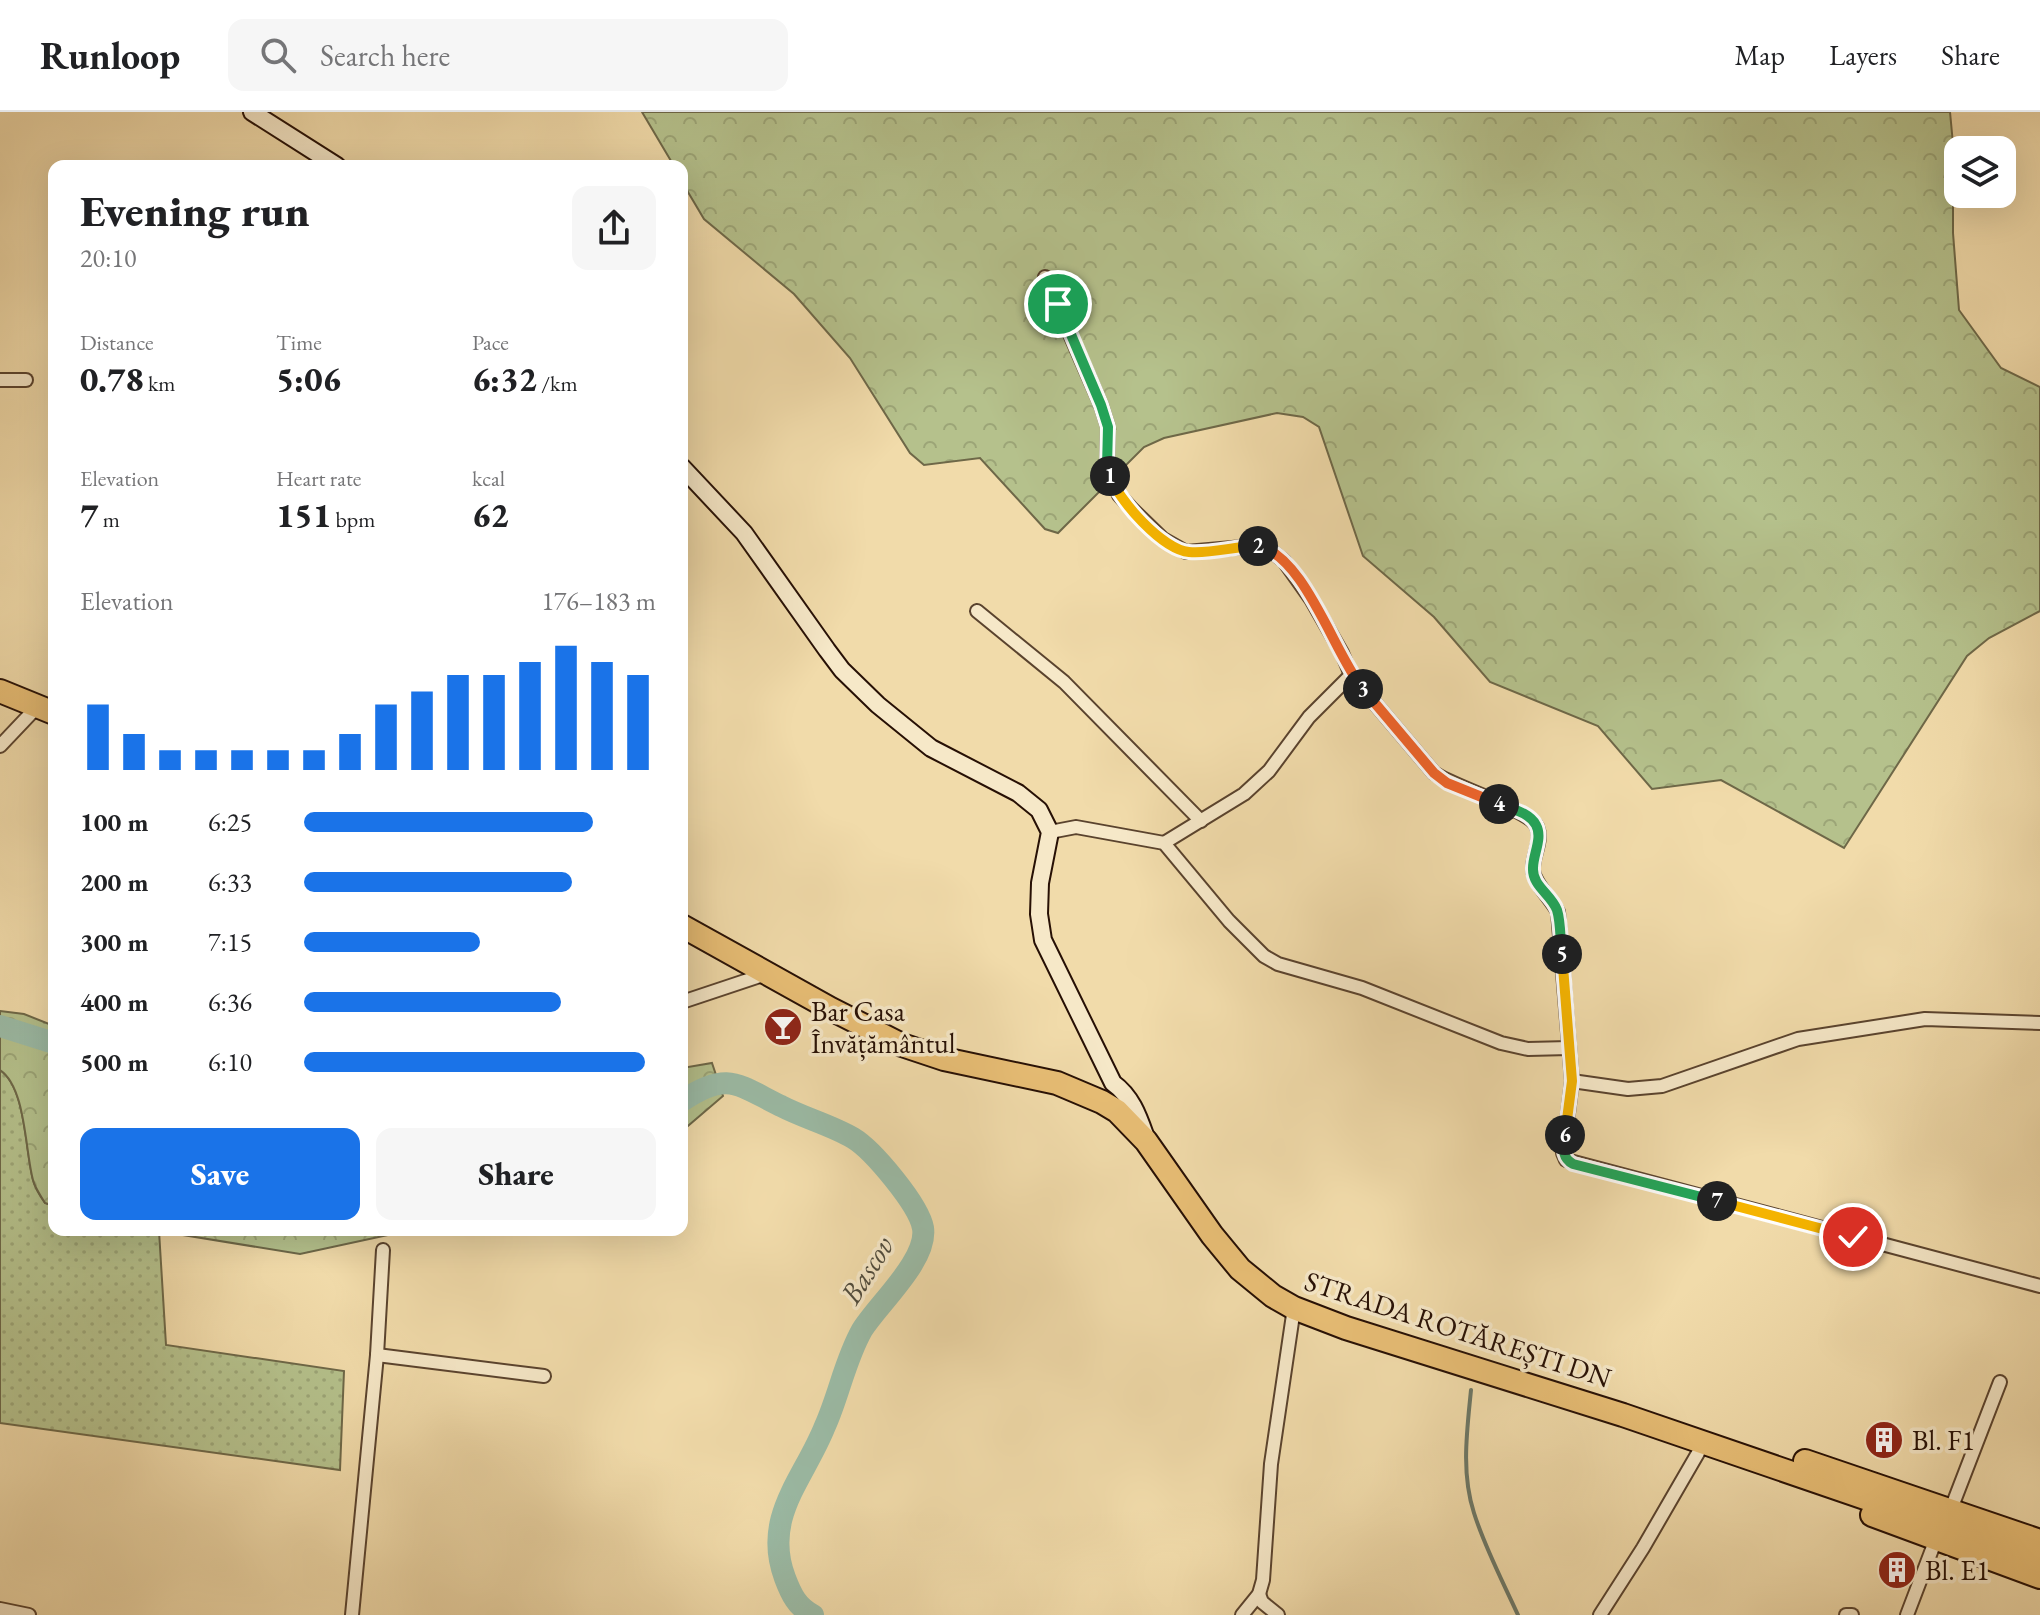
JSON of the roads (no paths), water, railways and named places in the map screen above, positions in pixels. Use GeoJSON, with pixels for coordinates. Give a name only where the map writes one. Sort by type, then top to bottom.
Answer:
{"type":"FeatureCollection","features":[{"type":"Feature","properties":{"kind":"highway"},"geometry":{"type":"LineString","coordinates":[[0,691],[46,710]]}},
{"type":"Feature","properties":{"kind":"highway","name":"STRADA ROTĂREȘTI DN"},"geometry":{"type":"LineString","coordinates":[[688,929],[902,1045],[944,1059],[1047,1081],[1085,1093],[1117,1111],[1146,1141],[1226,1254],[1253,1281],[1294,1308],[1346,1328],[1623,1415]]}},
{"type":"Feature","properties":{"kind":"highway"},"geometry":{"type":"LineString","coordinates":[[1623,1415],[1698,1453],[2040,1577]]}},
{"type":"Feature","properties":{"kind":"highway"},"geometry":{"type":"LineString","coordinates":[[1623,1415],[1703,1428],[2040,1541]]}},
{"type":"Feature","properties":{"kind":"highway"},"geometry":{"type":"LineString","coordinates":[[1623,1415],[2040,1558]]}},
{"type":"Feature","properties":{"kind":"street"},"geometry":{"type":"LineString","coordinates":[[252,112],[269,117],[329,160]]}},
{"type":"Feature","properties":{"kind":"street"},"geometry":{"type":"LineString","coordinates":[[1045,277],[1101,405],[1108,427],[1107,467],[1119,495],[1163,539],[1186,552],[1255,546],[1269,549],[1284,561],[1311,599],[1351,675],[1434,773],[1447,783],[1528,815],[1537,826],[1532,869],[1536,883],[1550,897],[1558,912],[1572,1081],[1563,1153],[1566,1160],[2040,1286]]}},
{"type":"Feature","properties":{"kind":"street"},"geometry":{"type":"LineString","coordinates":[[0,380],[26,380]]}},
{"type":"Feature","properties":{"kind":"street"},"geometry":{"type":"LineString","coordinates":[[688,473],[744,533],[820,641],[860,688],[931,748],[1029,800],[1039,810],[1050,832],[1040,883],[1039,914],[1043,940],[1113,1083],[1134,1107],[1146,1141]]}},
{"type":"Feature","properties":{"kind":"street"},"geometry":{"type":"LineString","coordinates":[[977,611],[1064,682],[1201,821]]}},
{"type":"Feature","properties":{"kind":"street"},"geometry":{"type":"LineString","coordinates":[[1164,843],[1244,794],[1269,771],[1309,717],[1351,675]]}},
{"type":"Feature","properties":{"kind":"street"},"geometry":{"type":"LineString","coordinates":[[0,746],[46,710]]}},
{"type":"Feature","properties":{"kind":"street"},"geometry":{"type":"LineString","coordinates":[[1050,832],[1076,827],[1164,843],[1229,921],[1264,956],[1278,964],[1362,988],[1501,1043],[1528,1049],[1569,1048]]}},
{"type":"Feature","properties":{"kind":"street"},"geometry":{"type":"LineString","coordinates":[[688,1000],[768,974]]}},
{"type":"Feature","properties":{"kind":"street"},"geometry":{"type":"LineString","coordinates":[[1572,1081],[1628,1089],[1662,1086],[1798,1039],[1925,1019],[2040,1023]]}},
{"type":"Feature","properties":{"kind":"street"},"geometry":{"type":"LineString","coordinates":[[1085,1093],[1113,1083]]}},
{"type":"Feature","properties":{"kind":"street"},"geometry":{"type":"LineString","coordinates":[[352,1615],[377,1355],[383,1250]]}},
{"type":"Feature","properties":{"kind":"street"},"geometry":{"type":"LineString","coordinates":[[1242,1615],[1259,1594],[1263,1580],[1271,1464],[1294,1308]]}},
{"type":"Feature","properties":{"kind":"street"},"geometry":{"type":"LineString","coordinates":[[377,1355],[544,1376]]}},
{"type":"Feature","properties":{"kind":"street"},"geometry":{"type":"LineString","coordinates":[[1951,1509],[2000,1382]]}},
{"type":"Feature","properties":{"kind":"street"},"geometry":{"type":"LineString","coordinates":[[1600,1615],[1698,1453]]}},
{"type":"Feature","properties":{"kind":"street"},"geometry":{"type":"LineString","coordinates":[[1907,1615],[1936,1539]]}},
{"type":"Feature","properties":{"kind":"street"},"geometry":{"type":"LineString","coordinates":[[1259,1594],[1262,1602],[1278,1615]]}},
{"type":"Feature","properties":{"kind":"street"},"geometry":{"type":"LineString","coordinates":[[0,1609],[29,1615]]}},
{"type":"Feature","properties":{"kind":"waterway","name":"Bascov"},"geometry":{"type":"LineString","coordinates":[[0,1026],[48,1041]]}},
{"type":"Feature","properties":{"kind":"waterway","name":"Bascov"},"geometry":{"type":"LineString","coordinates":[[688,1097],[711,1086],[733,1084],[845,1133],[862,1144],[894,1179],[913,1206],[923,1228],[918,1254],[856,1341],[825,1426],[782,1517],[779,1556],[785,1578],[795,1600],[813,1615]]}},
{"type":"Feature","properties":{"kind":"waterway"},"geometry":{"type":"LineString","coordinates":[[1471,1390],[1466,1452],[1470,1498],[1483,1539],[1518,1615]]}},
{"type":"Feature","properties":{"kind":"place","name":"Bar Casa Învățământul"},"geometry":{"type":"Point","coordinates":[783,1027]}},
{"type":"Feature","properties":{"kind":"place","name":"Bl. F1"},"geometry":{"type":"Point","coordinates":[1884,1440]}},
{"type":"Feature","properties":{"kind":"place","name":"Bl. E1"},"geometry":{"type":"Point","coordinates":[1897,1570]}}]}
